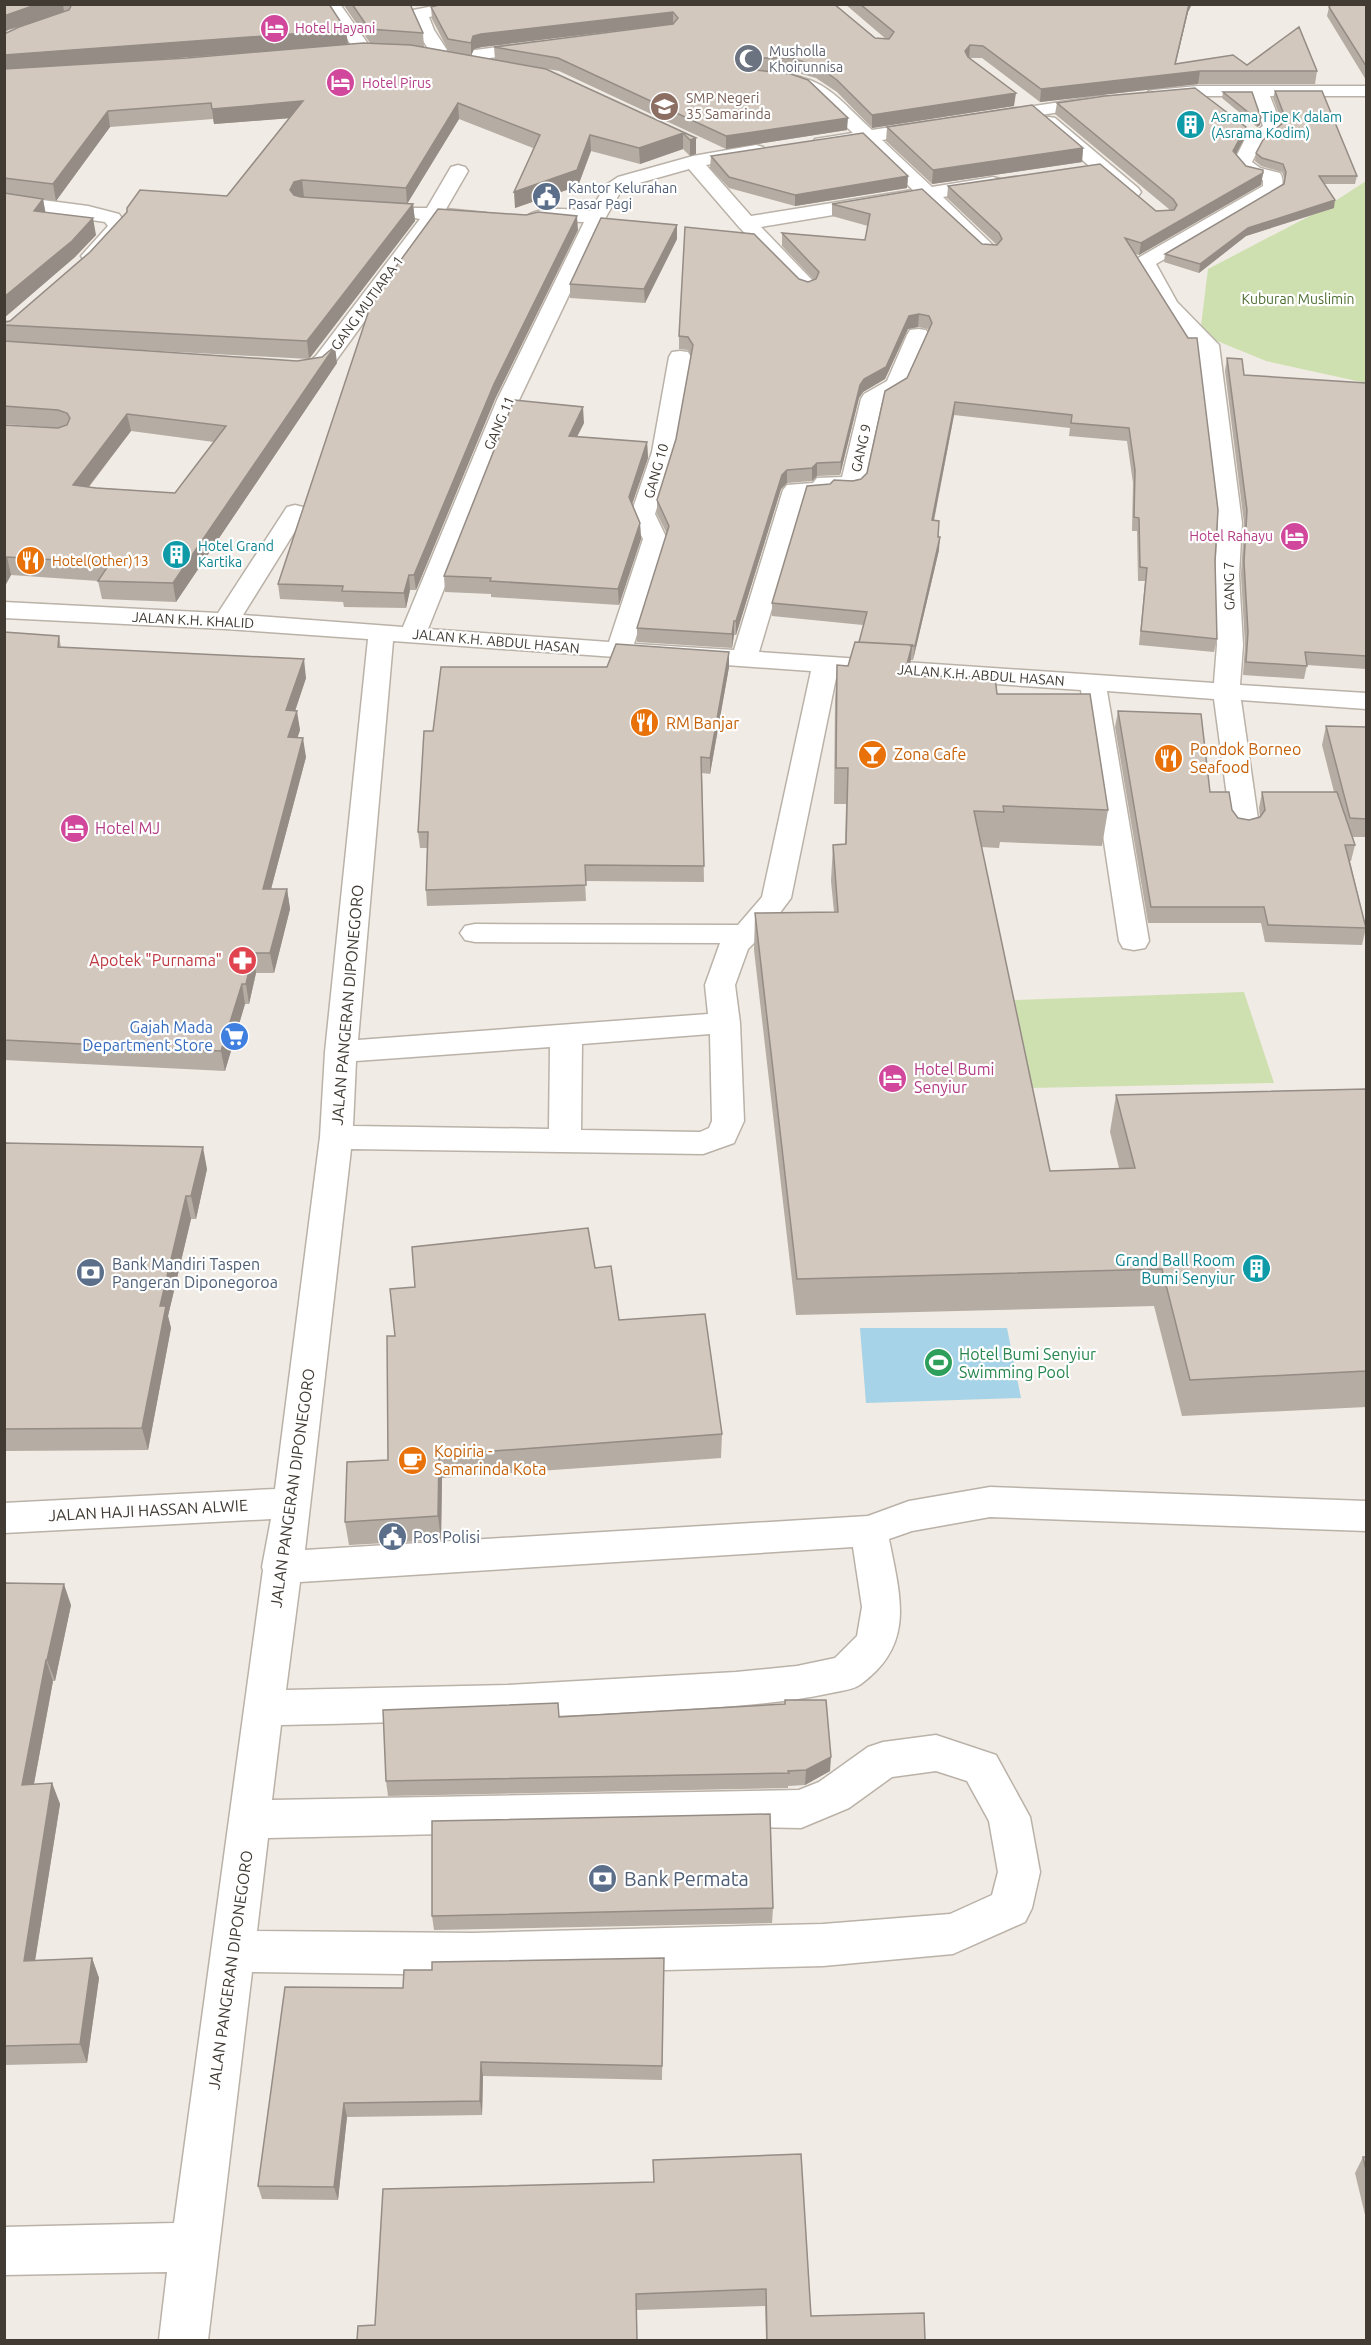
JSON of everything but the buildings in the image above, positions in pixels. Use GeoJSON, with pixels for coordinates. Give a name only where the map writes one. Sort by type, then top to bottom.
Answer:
{"type":"FeatureCollection","features":[{"type":"Feature","properties":{"kind":"street"},"geometry":{"type":"LineString","coordinates":[[331,4],[370,51],[343,53]]}},
{"type":"Feature","properties":{"kind":"street"},"geometry":{"type":"LineString","coordinates":[[441,57],[425,30],[419,14],[434,7],[475,4]]}},
{"type":"Feature","properties":{"kind":"street"},"geometry":{"type":"LineString","coordinates":[[441,57],[552,45]]}},
{"type":"Feature","properties":{"kind":"street"},"geometry":{"type":"LineString","coordinates":[[412,53],[503,68]]}},
{"type":"Feature","properties":{"kind":"street"},"geometry":{"type":"LineString","coordinates":[[764,77],[794,79],[815,87],[989,251]]}},
{"type":"Feature","properties":{"kind":"street"},"geometry":{"type":"LineString","coordinates":[[1198,91],[1223,111]]}},
{"type":"Feature","properties":{"kind":"street"},"geometry":{"type":"LineString","coordinates":[[1139,97],[1198,91],[1366,91]]}},
{"type":"Feature","properties":{"kind":"street","name":"GANG 7"},"geometry":{"type":"LineString","coordinates":[[1245,826],[1226,690],[1230,645],[1227,575],[1230,522],[1208,345],[1168,305],[1145,262],[1272,189],[1273,177],[1253,172],[1242,163],[1252,143],[1273,127],[1254,91]]}},
{"type":"Feature","properties":{"kind":"street"},"geometry":{"type":"LineString","coordinates":[[1019,98],[1145,203]]}},
{"type":"Feature","properties":{"kind":"street"},"geometry":{"type":"LineString","coordinates":[[980,120],[1109,99]]}},
{"type":"Feature","properties":{"kind":"street"},"geometry":{"type":"LineString","coordinates":[[800,146],[946,125]]}},
{"type":"Feature","properties":{"kind":"street"},"geometry":{"type":"LineString","coordinates":[[689,142],[721,156]]}},
{"type":"Feature","properties":{"kind":"street"},"geometry":{"type":"LineString","coordinates":[[398,211],[532,221],[555,215],[596,217],[613,189],[625,181],[693,162],[777,148]]}},
{"type":"Feature","properties":{"kind":"street"},"geometry":{"type":"LineString","coordinates":[[693,162],[746,223],[807,286]]}},
{"type":"Feature","properties":{"kind":"street"},"geometry":{"type":"LineString","coordinates":[[1078,170],[1101,167]]}},
{"type":"Feature","properties":{"kind":"street","name":"GANG MUTIARA 1"},"geometry":{"type":"LineString","coordinates":[[287,368],[316,367],[324,361],[433,214],[458,171]]}},
{"type":"Feature","properties":{"kind":"street"},"geometry":{"type":"LineString","coordinates":[[746,223],[1008,180]]}},
{"type":"Feature","properties":{"kind":"street"},"geometry":{"type":"LineString","coordinates":[[4,201],[104,215],[116,222],[118,227],[76,270]]}},
{"type":"Feature","properties":{"kind":"street","name":"GANG 11"},"geometry":{"type":"LineString","coordinates":[[397,634],[596,217]]}},
{"type":"Feature","properties":{"kind":"street","name":"GANG 9"},"geometry":{"type":"LineString","coordinates":[[744,659],[795,490],[821,490],[825,483],[852,485],[872,399],[896,385],[918,335]]}},
{"type":"Feature","properties":{"kind":"street","name":"GANG 10"},"geometry":{"type":"LineString","coordinates":[[619,650],[655,539],[643,514],[663,452],[680,357]]}},
{"type":"Feature","properties":{"kind":"street"},"geometry":{"type":"LineString","coordinates":[[226,621],[295,512]]}},
{"type":"Feature","properties":{"kind":"street","name":"JALAN K.H. KHALID"},"geometry":{"type":"LineString","coordinates":[[4,610],[226,621],[397,634]]}},
{"type":"Feature","properties":{"kind":"street","name":"JALAN K.H. ABDUL HASAN"},"geometry":{"type":"LineString","coordinates":[[397,634],[1366,701]]}},
{"type":"Feature","properties":{"kind":"street","name":"JALAN PANGERAN DIPONEGORO"},"geometry":{"type":"LineString","coordinates":[[183,2340],[281,1567],[292,1503],[336,1137],[341,1052],[397,634]]}},
{"type":"Feature","properties":{"kind":"street"},"geometry":{"type":"LineString","coordinates":[[336,1137],[703,1143],[723,1134],[728,1121],[725,1023],[720,984],[734,945],[776,898],[826,664]]}},
{"type":"Feature","properties":{"kind":"street"},"geometry":{"type":"LineString","coordinates":[[1093,683],[1134,941]]}},
{"type":"Feature","properties":{"kind":"street"},"geometry":{"type":"LineString","coordinates":[[476,933],[746,934]]}},
{"type":"Feature","properties":{"kind":"street"},"geometry":{"type":"LineString","coordinates":[[341,1052],[725,1023]]}},
{"type":"Feature","properties":{"kind":"street"},"geometry":{"type":"LineString","coordinates":[[565,1141],[566,1035]]}},
{"type":"Feature","properties":{"kind":"street"},"geometry":{"type":"LineString","coordinates":[[281,1567],[869,1531],[909,1516],[990,1502],[1366,1516]]}},
{"type":"Feature","properties":{"kind":"street","name":"JALAN HAJI HASSAN ALWIE"},"geometry":{"type":"LineString","coordinates":[[4,1518],[292,1503]]}},
{"type":"Feature","properties":{"kind":"street"},"geometry":{"type":"LineString","coordinates":[[263,1708],[508,1702],[736,1689],[797,1683],[846,1673],[875,1644],[882,1606],[869,1531]]}},
{"type":"Feature","properties":{"kind":"street"},"geometry":{"type":"LineString","coordinates":[[232,1951],[473,1954],[823,1945],[952,1934],[1010,1908],[1019,1872],[1009,1817],[981,1768],[936,1754],[883,1760],[834,1795],[801,1809],[753,1808],[250,1819]]}},
{"type":"Feature","properties":{"kind":"street"},"geometry":{"type":"LineString","coordinates":[[4,2251],[193,2247]]}},
{"type":"Feature","properties":{"kind":"green space","name":"Kuburan Muslimin"},"geometry":{"type":"Polygon","coordinates":[[[1366,181],[1366,383],[1266,361],[1200,334],[1208,269],[1323,209],[1366,181]]]}},
{"type":"Feature","properties":{"kind":"green space"},"geometry":{"type":"Polygon","coordinates":[[[1244,992],[1274,1083],[1029,1088],[1015,1000],[1244,992]]]}},
{"type":"Feature","properties":{"kind":"water","name":"Hotel Bumi Senyiur Swimming Pool"},"geometry":{"type":"Polygon","coordinates":[[[860,1328],[1007,1328],[1021,1398],[866,1403],[860,1328]]]}},
{"type":"Feature","properties":{"kind":"place","name":"Hotel Hayani"},"geometry":{"type":"Point","coordinates":[274,28]}},
{"type":"Feature","properties":{"kind":"place","name":"Musholla Khoirunnisa"},"geometry":{"type":"Point","coordinates":[748,59]}},
{"type":"Feature","properties":{"kind":"place","name":"Hotel Pirus"},"geometry":{"type":"Point","coordinates":[341,83]}},
{"type":"Feature","properties":{"kind":"place","name":"SMP Negeri 35 Samarinda"},"geometry":{"type":"Point","coordinates":[665,106]}},
{"type":"Feature","properties":{"kind":"place","name":"Asrama Tipe K dalam (Asrama Kodim)"},"geometry":{"type":"Point","coordinates":[1190,125]}},
{"type":"Feature","properties":{"kind":"place","name":"Kantor Kelurahan Pasar Pagi"},"geometry":{"type":"Point","coordinates":[547,196]}},
{"type":"Feature","properties":{"kind":"place","name":"Hotel Rahayu"},"geometry":{"type":"Point","coordinates":[1294,536]}},
{"type":"Feature","properties":{"kind":"place","name":"Hotel Grand Kartika"},"geometry":{"type":"Point","coordinates":[177,554]}},
{"type":"Feature","properties":{"kind":"place","name":"Hotel(Other)13"},"geometry":{"type":"Point","coordinates":[31,561]}},
{"type":"Feature","properties":{"kind":"place","name":"RM Banjar"},"geometry":{"type":"Point","coordinates":[645,723]}},
{"type":"Feature","properties":{"kind":"place","name":"Zona Cafe"},"geometry":{"type":"Point","coordinates":[873,754]}},
{"type":"Feature","properties":{"kind":"place","name":"Pondok Borneo Seafood"},"geometry":{"type":"Point","coordinates":[1169,758]}},
{"type":"Feature","properties":{"kind":"place","name":"Hotel MJ"},"geometry":{"type":"Point","coordinates":[74,828]}},
{"type":"Feature","properties":{"kind":"place","name":"Apotek \"Purnama\""},"geometry":{"type":"Point","coordinates":[243,960]}},
{"type":"Feature","properties":{"kind":"place","name":"Gajah Mada Department Store"},"geometry":{"type":"Point","coordinates":[234,1036]}},
{"type":"Feature","properties":{"kind":"place","name":"Hotel Bumi Senyiur"},"geometry":{"type":"Point","coordinates":[893,1078]}},
{"type":"Feature","properties":{"kind":"place","name":"Grand Ball Room Bumi Senyiur"},"geometry":{"type":"Point","coordinates":[1256,1269]}},
{"type":"Feature","properties":{"kind":"place","name":"Bank Mandiri Taspen Pangeran Diponegoroa"},"geometry":{"type":"Point","coordinates":[91,1273]}},
{"type":"Feature","properties":{"kind":"place","name":"Hotel Bumi Senyiur Swimming Pool"},"geometry":{"type":"Point","coordinates":[938,1363]}},
{"type":"Feature","properties":{"kind":"place","name":"Kopiria - Samarinda Kota"},"geometry":{"type":"Point","coordinates":[413,1460]}},
{"type":"Feature","properties":{"kind":"place","name":"Pos Polisi"},"geometry":{"type":"Point","coordinates":[392,1537]}},
{"type":"Feature","properties":{"kind":"place","name":"Bank Permata"},"geometry":{"type":"Point","coordinates":[603,1878]}}]}
